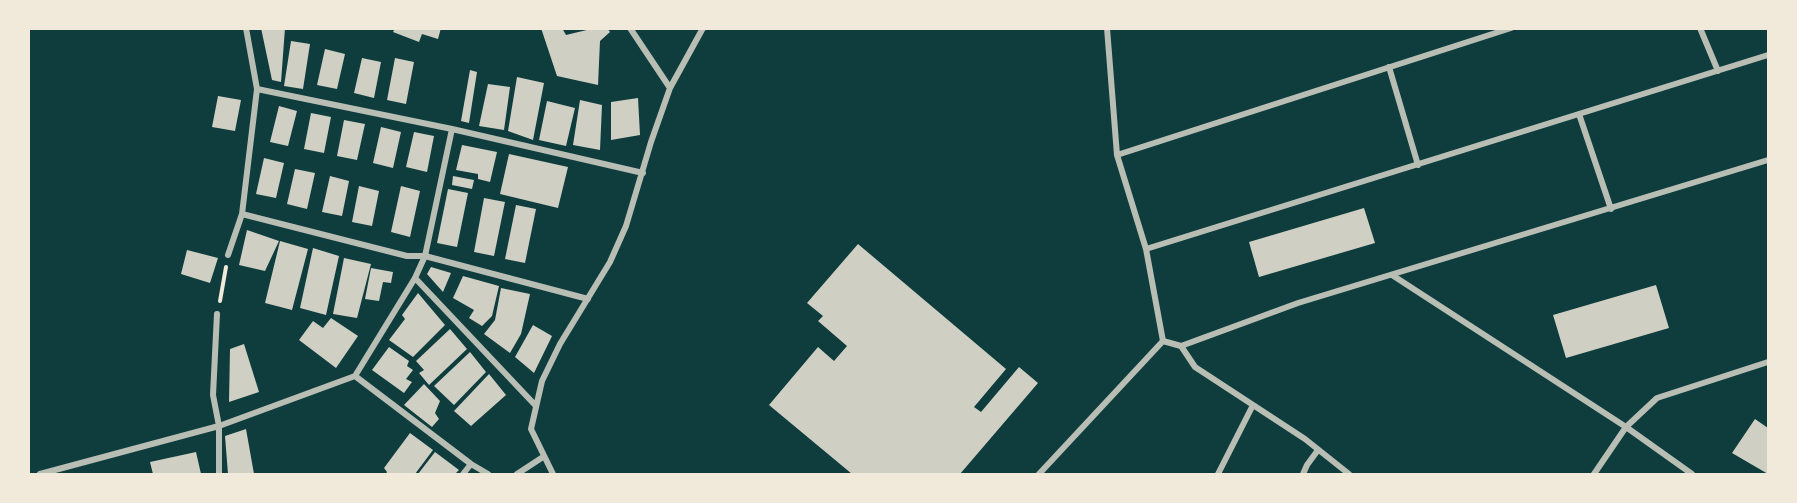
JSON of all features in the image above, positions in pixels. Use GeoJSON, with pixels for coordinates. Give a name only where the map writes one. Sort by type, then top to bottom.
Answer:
{"type":"FeatureCollection","features":[{"type":"Feature","properties":{"kind":"street"},"geometry":{"type":"LineString","coordinates":[[228,255],[242,214],[257,89],[246,28]]}},
{"type":"Feature","properties":{"kind":"street"},"geometry":{"type":"LineString","coordinates":[[630,28],[670,88]]}},
{"type":"Feature","properties":{"kind":"street"},"geometry":{"type":"LineString","coordinates":[[553,474],[531,429],[542,381],[560,344],[610,262],[626,226],[670,88],[703,28]]}},
{"type":"Feature","properties":{"kind":"street"},"geometry":{"type":"LineString","coordinates":[[1107,28],[1117,155],[1146,249],[1163,341]]}},
{"type":"Feature","properties":{"kind":"street"},"geometry":{"type":"LineString","coordinates":[[1117,155],[1511,28]]}},
{"type":"Feature","properties":{"kind":"street"},"geometry":{"type":"LineString","coordinates":[[1700,28],[1718,71]]}},
{"type":"Feature","properties":{"kind":"street"},"geometry":{"type":"LineString","coordinates":[[1146,249],[1768,55]]}},
{"type":"Feature","properties":{"kind":"street"},"geometry":{"type":"LineString","coordinates":[[1389,67],[1418,165]]}},
{"type":"Feature","properties":{"kind":"street"},"geometry":{"type":"LineString","coordinates":[[257,89],[452,129],[643,173]]}},
{"type":"Feature","properties":{"kind":"street"},"geometry":{"type":"LineString","coordinates":[[1580,114],[1611,208]]}},
{"type":"Feature","properties":{"kind":"street"},"geometry":{"type":"LineString","coordinates":[[40,474],[219,426],[355,376],[415,278],[425,256],[452,129]]}},
{"type":"Feature","properties":{"kind":"street"},"geometry":{"type":"LineString","coordinates":[[1163,341],[1181,346],[1298,303],[1768,160]]}},
{"type":"Feature","properties":{"kind":"street"},"geometry":{"type":"LineString","coordinates":[[242,214],[407,256],[425,256],[588,299]]}},
{"type":"Feature","properties":{"kind":"street"},"geometry":{"type":"LineString","coordinates":[[1392,275],[1626,427],[1692,474]]}},
{"type":"Feature","properties":{"kind":"street"},"geometry":{"type":"LineString","coordinates":[[415,278],[536,406]]}},
{"type":"Feature","properties":{"kind":"street"},"geometry":{"type":"LineString","coordinates":[[218,314],[213,395],[219,426],[219,474]]}},
{"type":"Feature","properties":{"kind":"street"},"geometry":{"type":"LineString","coordinates":[[1039,474],[1163,341]]}},
{"type":"Feature","properties":{"kind":"street"},"geometry":{"type":"LineString","coordinates":[[1181,346],[1195,367],[1318,450],[1349,474]]}},
{"type":"Feature","properties":{"kind":"street"},"geometry":{"type":"LineString","coordinates":[[1594,474],[1626,427],[1657,398],[1768,362]]}},
{"type":"Feature","properties":{"kind":"street"},"geometry":{"type":"LineString","coordinates":[[355,376],[471,464],[488,474]]}},
{"type":"Feature","properties":{"kind":"street"},"geometry":{"type":"LineString","coordinates":[[1218,474],[1253,405]]}},
{"type":"Feature","properties":{"kind":"street"},"geometry":{"type":"LineString","coordinates":[[1303,474],[1318,450]]}},
{"type":"Feature","properties":{"kind":"street"},"geometry":{"type":"LineString","coordinates":[[517,474],[543,457]]}},
{"type":"Feature","properties":{"kind":"street"},"geometry":{"type":"LineString","coordinates":[[463,474],[471,464]]}},
{"type":"Feature","properties":{"kind":"path"},"geometry":{"type":"LineString","coordinates":[[218,314],[228,255]]}},
{"type":"Feature","properties":{"kind":"building"},"geometry":{"type":"Polygon","coordinates":[[[261,28],[285,28],[281,82],[272,80],[261,28]]]}},
{"type":"Feature","properties":{"kind":"building"},"geometry":{"type":"Polygon","coordinates":[[[395,28],[441,28],[438,39],[422,34],[419,42],[393,32],[395,28]]]}},
{"type":"Feature","properties":{"kind":"building"},"geometry":{"type":"Polygon","coordinates":[[[541,28],[562,28],[566,35],[595,28],[607,28],[610,32],[600,41],[598,85],[557,76],[541,28]]]}},
{"type":"Feature","properties":{"kind":"building"},"geometry":{"type":"Polygon","coordinates":[[[291,41],[310,44],[303,89],[284,86],[291,41]]]}},
{"type":"Feature","properties":{"kind":"building"},"geometry":{"type":"Polygon","coordinates":[[[325,49],[345,54],[337,89],[317,85],[325,49]]]}},
{"type":"Feature","properties":{"kind":"building"},"geometry":{"type":"Polygon","coordinates":[[[362,58],[381,62],[374,98],[354,93],[362,58]]]}},
{"type":"Feature","properties":{"kind":"building"},"geometry":{"type":"Polygon","coordinates":[[[395,58],[414,62],[406,104],[387,100],[395,58]]]}},
{"type":"Feature","properties":{"kind":"building"},"geometry":{"type":"Polygon","coordinates":[[[470,70],[477,72],[469,123],[461,121],[470,70]]]}},
{"type":"Feature","properties":{"kind":"building"},"geometry":{"type":"Polygon","coordinates":[[[517,77],[544,83],[533,140],[508,131],[517,77]]]}},
{"type":"Feature","properties":{"kind":"building"},"geometry":{"type":"Polygon","coordinates":[[[488,84],[510,87],[504,130],[479,126],[488,84]]]}},
{"type":"Feature","properties":{"kind":"building"},"geometry":{"type":"Polygon","coordinates":[[[218,96],[241,100],[235,131],[212,127],[218,96]]]}},
{"type":"Feature","properties":{"kind":"building"},"geometry":{"type":"Polygon","coordinates":[[[638,98],[640,135],[611,140],[611,102],[638,98]]]}},
{"type":"Feature","properties":{"kind":"building"},"geometry":{"type":"Polygon","coordinates":[[[580,100],[602,105],[600,150],[573,145],[580,100]]]}},
{"type":"Feature","properties":{"kind":"building"},"geometry":{"type":"Polygon","coordinates":[[[547,101],[575,108],[566,146],[539,140],[547,101]]]}},
{"type":"Feature","properties":{"kind":"building"},"geometry":{"type":"Polygon","coordinates":[[[279,106],[297,111],[288,146],[270,142],[279,106]]]}},
{"type":"Feature","properties":{"kind":"building"},"geometry":{"type":"Polygon","coordinates":[[[311,113],[331,117],[324,153],[304,149],[311,113]]]}},
{"type":"Feature","properties":{"kind":"building"},"geometry":{"type":"Polygon","coordinates":[[[344,120],[365,124],[357,160],[337,156],[344,120]]]}},
{"type":"Feature","properties":{"kind":"building"},"geometry":{"type":"Polygon","coordinates":[[[381,127],[401,132],[393,168],[373,163],[381,127]]]}},
{"type":"Feature","properties":{"kind":"building"},"geometry":{"type":"Polygon","coordinates":[[[414,132],[434,136],[427,172],[406,167],[414,132]]]}},
{"type":"Feature","properties":{"kind":"building"},"geometry":{"type":"Polygon","coordinates":[[[462,145],[497,152],[490,182],[478,179],[478,174],[456,170],[462,145]]]}},
{"type":"Feature","properties":{"kind":"building"},"geometry":{"type":"Polygon","coordinates":[[[509,154],[568,167],[558,208],[500,194],[509,154]]]}},
{"type":"Feature","properties":{"kind":"building"},"geometry":{"type":"Polygon","coordinates":[[[264,158],[284,163],[276,198],[256,194],[264,158]]]}},
{"type":"Feature","properties":{"kind":"building"},"geometry":{"type":"Polygon","coordinates":[[[295,169],[315,173],[307,209],[287,204],[295,169]]]}},
{"type":"Feature","properties":{"kind":"building"},"geometry":{"type":"Polygon","coordinates":[[[330,176],[349,181],[342,216],[322,212],[330,176]]]}},
{"type":"Feature","properties":{"kind":"building"},"geometry":{"type":"Polygon","coordinates":[[[453,176],[474,180],[472,189],[452,185],[453,176]]]}},
{"type":"Feature","properties":{"kind":"building"},"geometry":{"type":"Polygon","coordinates":[[[359,186],[379,191],[372,226],[352,222],[359,186]]]}},
{"type":"Feature","properties":{"kind":"building"},"geometry":{"type":"Polygon","coordinates":[[[401,186],[420,191],[410,237],[391,232],[401,186]]]}},
{"type":"Feature","properties":{"kind":"building"},"geometry":{"type":"Polygon","coordinates":[[[448,189],[468,193],[457,247],[437,243],[448,189]]]}},
{"type":"Feature","properties":{"kind":"building"},"geometry":{"type":"Polygon","coordinates":[[[484,198],[505,202],[494,256],[474,252],[484,198]]]}},
{"type":"Feature","properties":{"kind":"building"},"geometry":{"type":"Polygon","coordinates":[[[516,205],[536,209],[525,263],[505,259],[516,205]]]}},
{"type":"Feature","properties":{"kind":"building"},"geometry":{"type":"Polygon","coordinates":[[[1364,208],[1375,243],[1259,277],[1249,242],[1364,208]]]}},
{"type":"Feature","properties":{"kind":"building"},"geometry":{"type":"Polygon","coordinates":[[[247,230],[279,241],[265,271],[239,265],[247,230]]]}},
{"type":"Feature","properties":{"kind":"building"},"geometry":{"type":"Polygon","coordinates":[[[280,241],[308,249],[292,310],[265,303],[280,241]]]}},
{"type":"Feature","properties":{"kind":"building"},"geometry":{"type":"Polygon","coordinates":[[[858,244],[1006,369],[974,407],[981,412],[1019,367],[1038,383],[960,474],[852,474],[769,405],[818,347],[834,361],[847,346],[818,321],[823,316],[807,303],[858,244]]]}},
{"type":"Feature","properties":{"kind":"building"},"geometry":{"type":"Polygon","coordinates":[[[313,248],[339,256],[326,315],[300,308],[313,248]]]}},
{"type":"Feature","properties":{"kind":"building"},"geometry":{"type":"Polygon","coordinates":[[[187,250],[218,258],[210,283],[181,274],[187,250]]]}},
{"type":"Feature","properties":{"kind":"building"},"geometry":{"type":"Polygon","coordinates":[[[344,258],[371,264],[357,318],[333,314],[344,258]]]}},
{"type":"Feature","properties":{"kind":"building"},"geometry":{"type":"Polygon","coordinates":[[[431,267],[451,273],[443,292],[427,274],[431,267]]]}},
{"type":"Feature","properties":{"kind":"building"},"geometry":{"type":"Polygon","coordinates":[[[371,268],[393,272],[391,283],[383,282],[379,301],[365,299],[371,268]]]}},
{"type":"Feature","properties":{"kind":"building"},"geometry":{"type":"Polygon","coordinates":[[[463,276],[499,286],[492,316],[482,326],[469,318],[474,310],[453,298],[463,276]]]}},
{"type":"Feature","properties":{"kind":"building"},"geometry":{"type":"Polygon","coordinates":[[[1656,285],[1669,328],[1566,358],[1553,315],[1656,285]]]}},
{"type":"Feature","properties":{"kind":"building"},"geometry":{"type":"Polygon","coordinates":[[[501,288],[530,294],[521,334],[510,353],[484,334],[495,320],[501,288]]]}},
{"type":"Feature","properties":{"kind":"building"},"geometry":{"type":"Polygon","coordinates":[[[418,293],[445,325],[413,357],[389,340],[405,319],[402,315],[418,293]]]}},
{"type":"Feature","properties":{"kind":"building"},"geometry":{"type":"Polygon","coordinates":[[[331,318],[358,336],[336,368],[299,340],[313,321],[323,328],[331,318]]]}},
{"type":"Feature","properties":{"kind":"building"},"geometry":{"type":"Polygon","coordinates":[[[533,325],[552,336],[534,373],[515,357],[533,325]]]}},
{"type":"Feature","properties":{"kind":"building"},"geometry":{"type":"Polygon","coordinates":[[[450,329],[467,349],[429,385],[419,373],[424,370],[416,361],[450,329]]]}},
{"type":"Feature","properties":{"kind":"building"},"geometry":{"type":"Polygon","coordinates":[[[244,344],[259,392],[229,402],[230,349],[244,344]]]}},
{"type":"Feature","properties":{"kind":"building"},"geometry":{"type":"Polygon","coordinates":[[[389,347],[409,361],[407,366],[413,370],[406,379],[412,382],[404,393],[372,370],[389,347]]]}},
{"type":"Feature","properties":{"kind":"building"},"geometry":{"type":"Polygon","coordinates":[[[470,352],[486,372],[454,405],[434,386],[470,352]]]}},
{"type":"Feature","properties":{"kind":"building"},"geometry":{"type":"Polygon","coordinates":[[[489,374],[506,395],[471,426],[454,411],[489,374]]]}},
{"type":"Feature","properties":{"kind":"building"},"geometry":{"type":"Polygon","coordinates":[[[424,384],[440,401],[435,413],[439,419],[432,427],[404,405],[424,384]]]}},
{"type":"Feature","properties":{"kind":"building"},"geometry":{"type":"Polygon","coordinates":[[[1755,419],[1768,428],[1768,474],[1732,453],[1755,419]]]}},
{"type":"Feature","properties":{"kind":"building"},"geometry":{"type":"Polygon","coordinates":[[[246,429],[254,474],[228,474],[225,436],[246,429]]]}},
{"type":"Feature","properties":{"kind":"building"},"geometry":{"type":"Polygon","coordinates":[[[410,433],[433,450],[415,474],[386,474],[384,468],[410,433]]]}},
{"type":"Feature","properties":{"kind":"building"},"geometry":{"type":"Polygon","coordinates":[[[196,452],[201,474],[153,474],[150,462],[196,452]]]}},
{"type":"Feature","properties":{"kind":"building"},"geometry":{"type":"Polygon","coordinates":[[[435,452],[459,470],[455,474],[418,474],[435,452]]]}}]}
